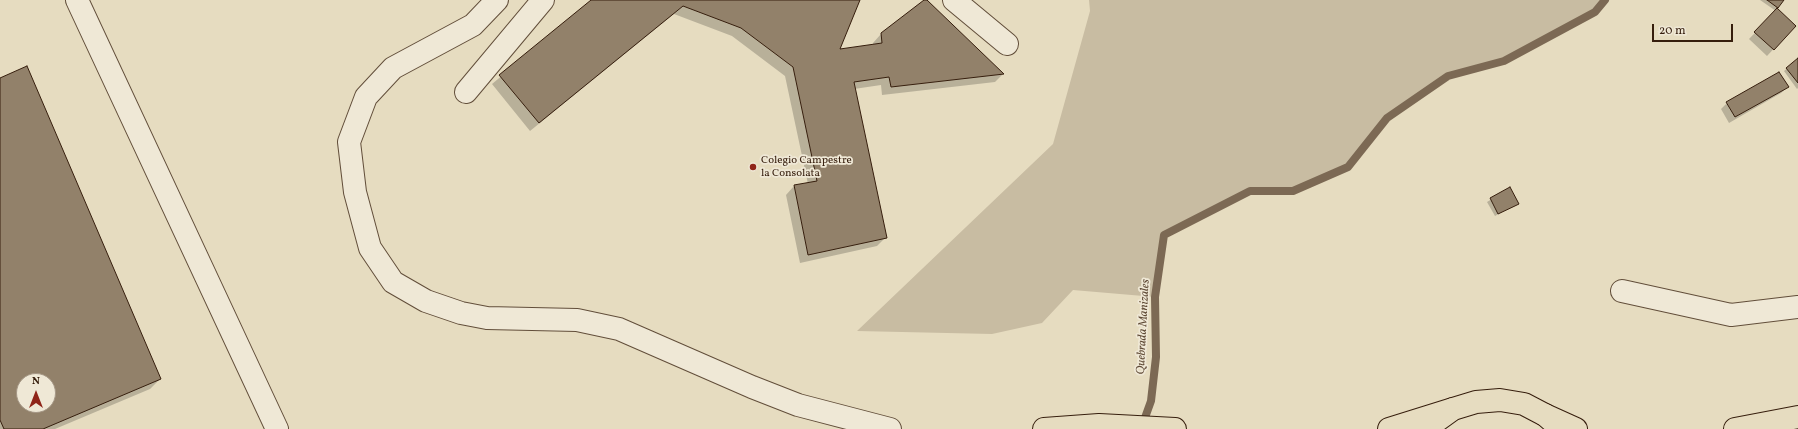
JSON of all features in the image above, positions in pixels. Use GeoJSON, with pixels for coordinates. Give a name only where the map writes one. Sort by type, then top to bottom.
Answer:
{"type":"FeatureCollection","features":[{"type":"Feature","properties":{"kind":"main road"},"geometry":{"type":"LineString","coordinates":[[1389,429],[1476,402],[1500,400],[1524,404],[1576,429]]}},
{"type":"Feature","properties":{"kind":"main road"},"geometry":{"type":"LineString","coordinates":[[1427,429],[1453,409]]}},
{"type":"Feature","properties":{"kind":"main road"},"geometry":{"type":"LineString","coordinates":[[1545,415],[1562,429]]}},
{"type":"Feature","properties":{"kind":"main road"},"geometry":{"type":"LineString","coordinates":[[1735,429],[1798,417]]}},
{"type":"Feature","properties":{"kind":"main road"},"geometry":{"type":"LineString","coordinates":[[1044,429],[1099,425],[1175,429]]}},
{"type":"Feature","properties":{"kind":"street"},"geometry":{"type":"LineString","coordinates":[[77,0],[277,429]]}},
{"type":"Feature","properties":{"kind":"street"},"geometry":{"type":"LineString","coordinates":[[497,0],[473,25],[393,68],[366,97],[349,142],[355,192],[370,248],[394,282],[426,301],[461,313],[487,318],[578,320],[620,330],[752,387],[798,405],[890,429]]}},
{"type":"Feature","properties":{"kind":"street"},"geometry":{"type":"LineString","coordinates":[[466,92],[543,0]]}},
{"type":"Feature","properties":{"kind":"street"},"geometry":{"type":"LineString","coordinates":[[954,0],[1007,44]]}},
{"type":"Feature","properties":{"kind":"street"},"geometry":{"type":"LineString","coordinates":[[1622,291],[1731,315],[1798,307]]}},
{"type":"Feature","properties":{"kind":"street"},"geometry":{"type":"LineString","coordinates":[[809,407],[817,429]]}},
{"type":"Feature","properties":{"kind":"shaded area"},"geometry":{"type":"Polygon","coordinates":[[[1089,0],[1605,0],[1595,12],[1504,61],[1448,77],[1387,118],[1348,167],[1293,191],[1250,191],[1164,235],[1155,297],[1073,290],[1042,323],[992,334],[857,331],[1053,144],[1090,11],[1089,0]]]}},
{"type":"Feature","properties":{"kind":"building"},"geometry":{"type":"Polygon","coordinates":[[[591,0],[860,0],[840,49],[882,43],[881,33],[924,0],[927,0],[1004,74],[891,87],[889,77],[854,82],[887,238],[808,255],[794,185],[817,181],[793,67],[741,28],[683,6],[539,123],[499,75],[591,0]]]}},
{"type":"Feature","properties":{"kind":"building"},"geometry":{"type":"Polygon","coordinates":[[[1767,0],[1784,0],[1778,8],[1767,0]]]}},
{"type":"Feature","properties":{"kind":"building"},"geometry":{"type":"Polygon","coordinates":[[[1777,8],[1796,26],[1774,50],[1754,32],[1777,8]]]}},
{"type":"Feature","properties":{"kind":"building"},"geometry":{"type":"Polygon","coordinates":[[[1798,58],[1798,83],[1786,68],[1798,58]]]}},
{"type":"Feature","properties":{"kind":"building"},"geometry":{"type":"Polygon","coordinates":[[[27,66],[161,379],[43,429],[4,429],[0,420],[0,78],[27,66]]]}},
{"type":"Feature","properties":{"kind":"building"},"geometry":{"type":"Polygon","coordinates":[[[1779,72],[1789,87],[1735,117],[1726,102],[1779,72]]]}},
{"type":"Feature","properties":{"kind":"building"},"geometry":{"type":"Polygon","coordinates":[[[1510,187],[1519,204],[1498,214],[1490,198],[1510,187]]]}},
{"type":"Feature","properties":{"kind":"waterway","name":"Quebrada Manizales"},"geometry":{"type":"LineString","coordinates":[[1142,426],[1151,401],[1156,357],[1155,297],[1164,235],[1250,191],[1293,191],[1348,167],[1387,118],[1448,76],[1504,61],[1595,12],[1605,0]]}},
{"type":"Feature","properties":{"kind":"place","name":"Colegio Campestre la Consolata"},"geometry":{"type":"Point","coordinates":[753,167]}}]}
